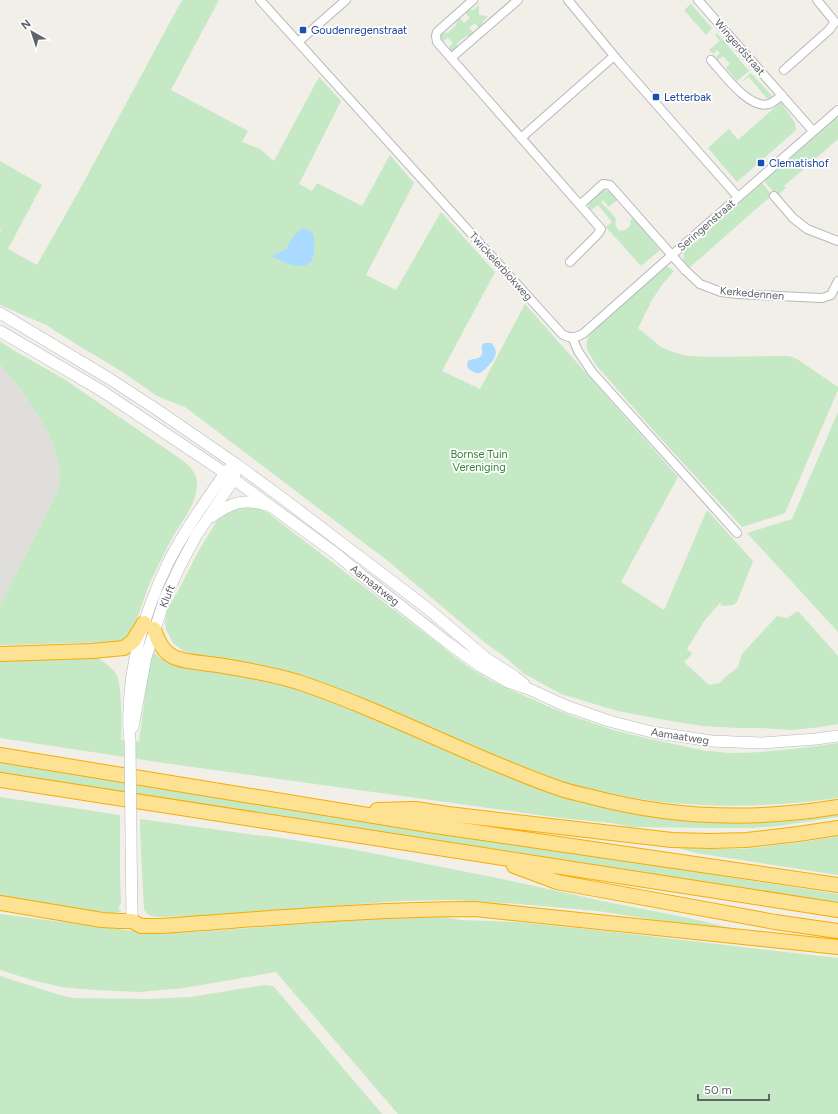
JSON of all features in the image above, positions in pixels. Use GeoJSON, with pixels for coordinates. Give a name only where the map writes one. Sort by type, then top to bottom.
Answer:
{"type":"FeatureCollection","features":[{"type":"Feature","properties":{"kind":"highway"},"geometry":{"type":"LineString","coordinates":[[0,654],[120,649],[128,645],[149,626],[164,649],[176,658],[240,669],[296,682],[357,704],[501,766],[562,789],[608,802],[675,813],[714,816],[812,812],[838,807]]}},
{"type":"Feature","properties":{"kind":"highway"},"geometry":{"type":"LineString","coordinates":[[0,756],[435,826],[838,885]]}},
{"type":"Feature","properties":{"kind":"highway"},"geometry":{"type":"LineString","coordinates":[[0,780],[838,910]]}},
{"type":"Feature","properties":{"kind":"highway"},"geometry":{"type":"LineString","coordinates":[[345,811],[415,809],[672,840],[747,840],[838,828]]}},
{"type":"Feature","properties":{"kind":"highway"},"geometry":{"type":"LineString","coordinates":[[484,855],[557,882],[775,922],[838,931]]}},
{"type":"Feature","properties":{"kind":"highway"},"geometry":{"type":"LineString","coordinates":[[0,903],[102,920],[132,921],[141,926],[334,914],[440,909],[475,909],[838,947]]}},
{"type":"Feature","properties":{"kind":"main road"},"geometry":{"type":"LineString","coordinates":[[0,313],[130,392],[236,464]]}},
{"type":"Feature","properties":{"kind":"main road"},"geometry":{"type":"LineString","coordinates":[[0,331],[102,391],[225,473]]}},
{"type":"Feature","properties":{"kind":"main road","name":"Kluft"},"geometry":{"type":"LineString","coordinates":[[132,921],[130,741],[138,704],[146,657],[149,626],[157,588],[172,556],[194,518],[225,473],[236,464]]}},
{"type":"Feature","properties":{"kind":"main road","name":"Kluft"},"geometry":{"type":"LineString","coordinates":[[149,626],[165,598],[181,564],[206,521],[234,479],[236,464]]}},
{"type":"Feature","properties":{"kind":"main road","name":"Aamaatweg"},"geometry":{"type":"LineString","coordinates":[[236,464],[427,608],[487,659],[514,676],[529,689]]}},
{"type":"Feature","properties":{"kind":"main road","name":"Aamaatweg"},"geometry":{"type":"LineString","coordinates":[[225,473],[335,553],[442,638],[480,666],[508,682],[529,689],[566,706],[609,721],[652,732],[711,741],[762,743],[838,736]]}},
{"type":"Feature","properties":{"kind":"main road"},"geometry":{"type":"LineString","coordinates":[[206,521],[228,506],[244,501],[256,502],[273,508]]}},
{"type":"Feature","properties":{"kind":"street","name":"Twickelerblokweg"},"geometry":{"type":"LineString","coordinates":[[260,0],[562,334],[566,337],[572,337]]}},
{"type":"Feature","properties":{"kind":"street"},"geometry":{"type":"LineString","coordinates":[[298,42],[346,0]]}},
{"type":"Feature","properties":{"kind":"street"},"geometry":{"type":"LineString","coordinates":[[473,0],[437,32],[437,42],[601,229],[570,262]]}},
{"type":"Feature","properties":{"kind":"street"},"geometry":{"type":"LineString","coordinates":[[451,58],[518,0]]}},
{"type":"Feature","properties":{"kind":"street"},"geometry":{"type":"LineString","coordinates":[[568,0],[614,56],[738,197]]}},
{"type":"Feature","properties":{"kind":"street","name":"Wingerdstraat"},"geometry":{"type":"LineString","coordinates":[[698,0],[814,131]]}},
{"type":"Feature","properties":{"kind":"street"},"geometry":{"type":"LineString","coordinates":[[784,70],[829,30],[835,22],[817,0]]}},
{"type":"Feature","properties":{"kind":"street"},"geometry":{"type":"LineString","coordinates":[[521,138],[614,56]]}},
{"type":"Feature","properties":{"kind":"street"},"geometry":{"type":"LineString","coordinates":[[711,60],[733,85],[750,100],[757,104],[770,104],[782,95]]}},
{"type":"Feature","properties":{"kind":"street","name":"Seringenstraat"},"geometry":{"type":"LineString","coordinates":[[572,337],[577,337],[584,333],[838,110]]}},
{"type":"Feature","properties":{"kind":"street"},"geometry":{"type":"LineString","coordinates":[[580,205],[603,184],[610,185],[672,255]]}},
{"type":"Feature","properties":{"kind":"street"},"geometry":{"type":"LineString","coordinates":[[774,196],[793,218],[807,229],[838,241]]}},
{"type":"Feature","properties":{"kind":"street","name":"Kerkedennen"},"geometry":{"type":"LineString","coordinates":[[672,255],[684,270],[700,284],[721,292],[822,298],[831,294],[838,281]]}},
{"type":"Feature","properties":{"kind":"street"},"geometry":{"type":"LineString","coordinates":[[572,337],[578,350],[592,372],[737,533]]}},
{"type":"Feature","properties":{"kind":"shaded area"},"geometry":{"type":"Polygon","coordinates":[[[0,364],[20,389],[50,436],[59,463],[60,473],[59,485],[46,515],[0,604],[0,364]]]}},
{"type":"Feature","properties":{"kind":"green space","name":"Bornse Tuin Vereniging"},"geometry":{"type":"Polygon","coordinates":[[[182,0],[219,0],[171,90],[248,131],[242,142],[260,149],[274,161],[319,77],[341,101],[299,184],[312,191],[317,183],[362,206],[390,155],[414,183],[366,275],[396,290],[441,212],[495,272],[442,371],[480,389],[525,304],[678,477],[621,582],[664,610],[707,510],[753,561],[737,602],[733,605],[722,606],[720,603],[704,621],[687,649],[692,654],[684,662],[709,685],[720,683],[738,667],[742,654],[777,616],[787,618],[798,611],[838,656],[838,724],[788,730],[703,726],[618,711],[561,694],[523,673],[388,561],[185,407],[157,396],[121,371],[46,325],[0,305],[0,161],[42,185],[8,249],[37,265],[80,189],[182,0]],[[289,243],[284,250],[272,256],[293,265],[313,259],[314,249],[289,243]]]}},
{"type":"Feature","properties":{"kind":"green space"},"geometry":{"type":"Polygon","coordinates":[[[691,4],[712,28],[706,35],[684,10],[691,4]]]}},
{"type":"Feature","properties":{"kind":"green space"},"geometry":{"type":"Polygon","coordinates":[[[479,5],[479,15],[488,16],[483,21],[482,26],[480,28],[475,23],[469,28],[473,32],[473,35],[466,36],[457,43],[457,48],[454,51],[449,51],[448,48],[453,43],[448,38],[442,42],[439,39],[440,35],[442,32],[448,33],[456,25],[458,18],[460,18],[464,23],[470,18],[466,14],[466,11],[473,10],[479,5]]]}},
{"type":"Feature","properties":{"kind":"green space"},"geometry":{"type":"Polygon","coordinates":[[[717,33],[749,71],[737,81],[726,68],[730,64],[723,56],[718,60],[716,57],[720,53],[717,50],[713,54],[709,50],[720,41],[715,35],[717,33]]]}},
{"type":"Feature","properties":{"kind":"green space"},"geometry":{"type":"Polygon","coordinates":[[[751,73],[773,97],[769,101],[749,77],[742,81],[751,73]]]}},
{"type":"Feature","properties":{"kind":"green space"},"geometry":{"type":"Polygon","coordinates":[[[781,102],[795,123],[796,130],[737,182],[708,148],[729,129],[738,140],[781,102]]]}},
{"type":"Feature","properties":{"kind":"green space"},"geometry":{"type":"Polygon","coordinates":[[[837,118],[838,139],[784,186],[786,188],[777,196],[764,181],[837,118]]]}},
{"type":"Feature","properties":{"kind":"green space"},"geometry":{"type":"Polygon","coordinates":[[[762,183],[772,195],[688,268],[683,263],[684,251],[762,183]]]}},
{"type":"Feature","properties":{"kind":"green space"},"geometry":{"type":"Polygon","coordinates":[[[603,190],[609,191],[617,200],[609,207],[603,200],[601,202],[615,217],[615,224],[618,230],[622,231],[627,229],[633,218],[660,250],[641,266],[606,227],[612,222],[598,205],[591,210],[589,208],[589,201],[603,190]]]}},
{"type":"Feature","properties":{"kind":"green space"},"geometry":{"type":"Polygon","coordinates":[[[667,266],[674,271],[652,300],[638,328],[661,347],[687,356],[789,356],[797,359],[838,387],[785,513],[742,527],[596,365],[587,349],[587,342],[590,333],[667,266]]]}},
{"type":"Feature","properties":{"kind":"green space"},"geometry":{"type":"Polygon","coordinates":[[[0,341],[64,379],[182,460],[195,474],[197,481],[196,493],[190,509],[154,573],[132,631],[123,640],[115,642],[0,645],[0,604],[46,515],[59,485],[60,473],[59,463],[50,436],[20,389],[0,364],[0,341]]]}},
{"type":"Feature","properties":{"kind":"green space"},"geometry":{"type":"Polygon","coordinates":[[[838,412],[838,632],[747,533],[792,519],[838,412]]]}},
{"type":"Feature","properties":{"kind":"green space"},"geometry":{"type":"Polygon","coordinates":[[[240,506],[254,506],[268,513],[467,666],[491,681],[552,708],[613,730],[706,751],[731,753],[758,752],[838,743],[838,798],[806,802],[741,806],[708,805],[644,800],[580,787],[534,773],[483,752],[387,708],[314,680],[269,667],[192,654],[182,650],[173,643],[166,630],[165,622],[167,608],[177,593],[198,552],[218,519],[226,511],[240,506]]]}},
{"type":"Feature","properties":{"kind":"green space"},"geometry":{"type":"Polygon","coordinates":[[[153,651],[160,658],[172,663],[259,677],[334,698],[491,770],[523,782],[614,809],[838,810],[838,817],[778,826],[752,828],[633,827],[171,764],[0,738],[0,658],[95,656],[112,669],[118,679],[121,706],[121,740],[139,741],[148,675],[153,651]]]}},
{"type":"Feature","properties":{"kind":"green space"},"geometry":{"type":"Polygon","coordinates":[[[0,763],[578,851],[838,894],[838,905],[578,862],[0,776],[0,763]]]}},
{"type":"Feature","properties":{"kind":"green space"},"geometry":{"type":"Polygon","coordinates":[[[0,797],[120,815],[121,903],[118,909],[122,911],[105,916],[82,909],[0,899],[0,797]]]}},
{"type":"Feature","properties":{"kind":"green space"},"geometry":{"type":"Polygon","coordinates":[[[140,819],[275,837],[356,850],[689,918],[748,932],[708,928],[598,911],[454,900],[399,901],[206,916],[155,917],[148,914],[144,909],[140,819]]]}},
{"type":"Feature","properties":{"kind":"green space"},"geometry":{"type":"Polygon","coordinates":[[[838,836],[838,875],[696,853],[671,846],[707,849],[744,849],[838,836]]]}},
{"type":"Feature","properties":{"kind":"green space"},"geometry":{"type":"Polygon","coordinates":[[[0,914],[156,933],[224,930],[371,919],[445,917],[460,920],[516,922],[605,931],[838,958],[838,1114],[398,1114],[276,972],[184,988],[140,992],[61,987],[35,981],[0,970],[0,914]]]}},
{"type":"Feature","properties":{"kind":"green space"},"geometry":{"type":"Polygon","coordinates":[[[0,976],[74,998],[148,999],[191,997],[264,985],[273,986],[382,1114],[0,1114],[0,976]]]}},
{"type":"Feature","properties":{"kind":"water"},"geometry":{"type":"Polygon","coordinates":[[[303,228],[314,235],[314,253],[312,261],[306,265],[297,266],[271,256],[287,248],[296,233],[303,228]]]}},
{"type":"Feature","properties":{"kind":"water"},"geometry":{"type":"Polygon","coordinates":[[[485,343],[491,343],[494,346],[496,352],[494,358],[483,371],[480,373],[475,373],[468,368],[468,361],[481,356],[482,345],[485,343]]]}},
{"type":"Feature","properties":{"kind":"place","name":"Goudenregenstraat"},"geometry":{"type":"Point","coordinates":[303,30]}},
{"type":"Feature","properties":{"kind":"place","name":"Letterbak"},"geometry":{"type":"Point","coordinates":[656,97]}},
{"type":"Feature","properties":{"kind":"place","name":"Clematishof"},"geometry":{"type":"Point","coordinates":[761,163]}}]}
